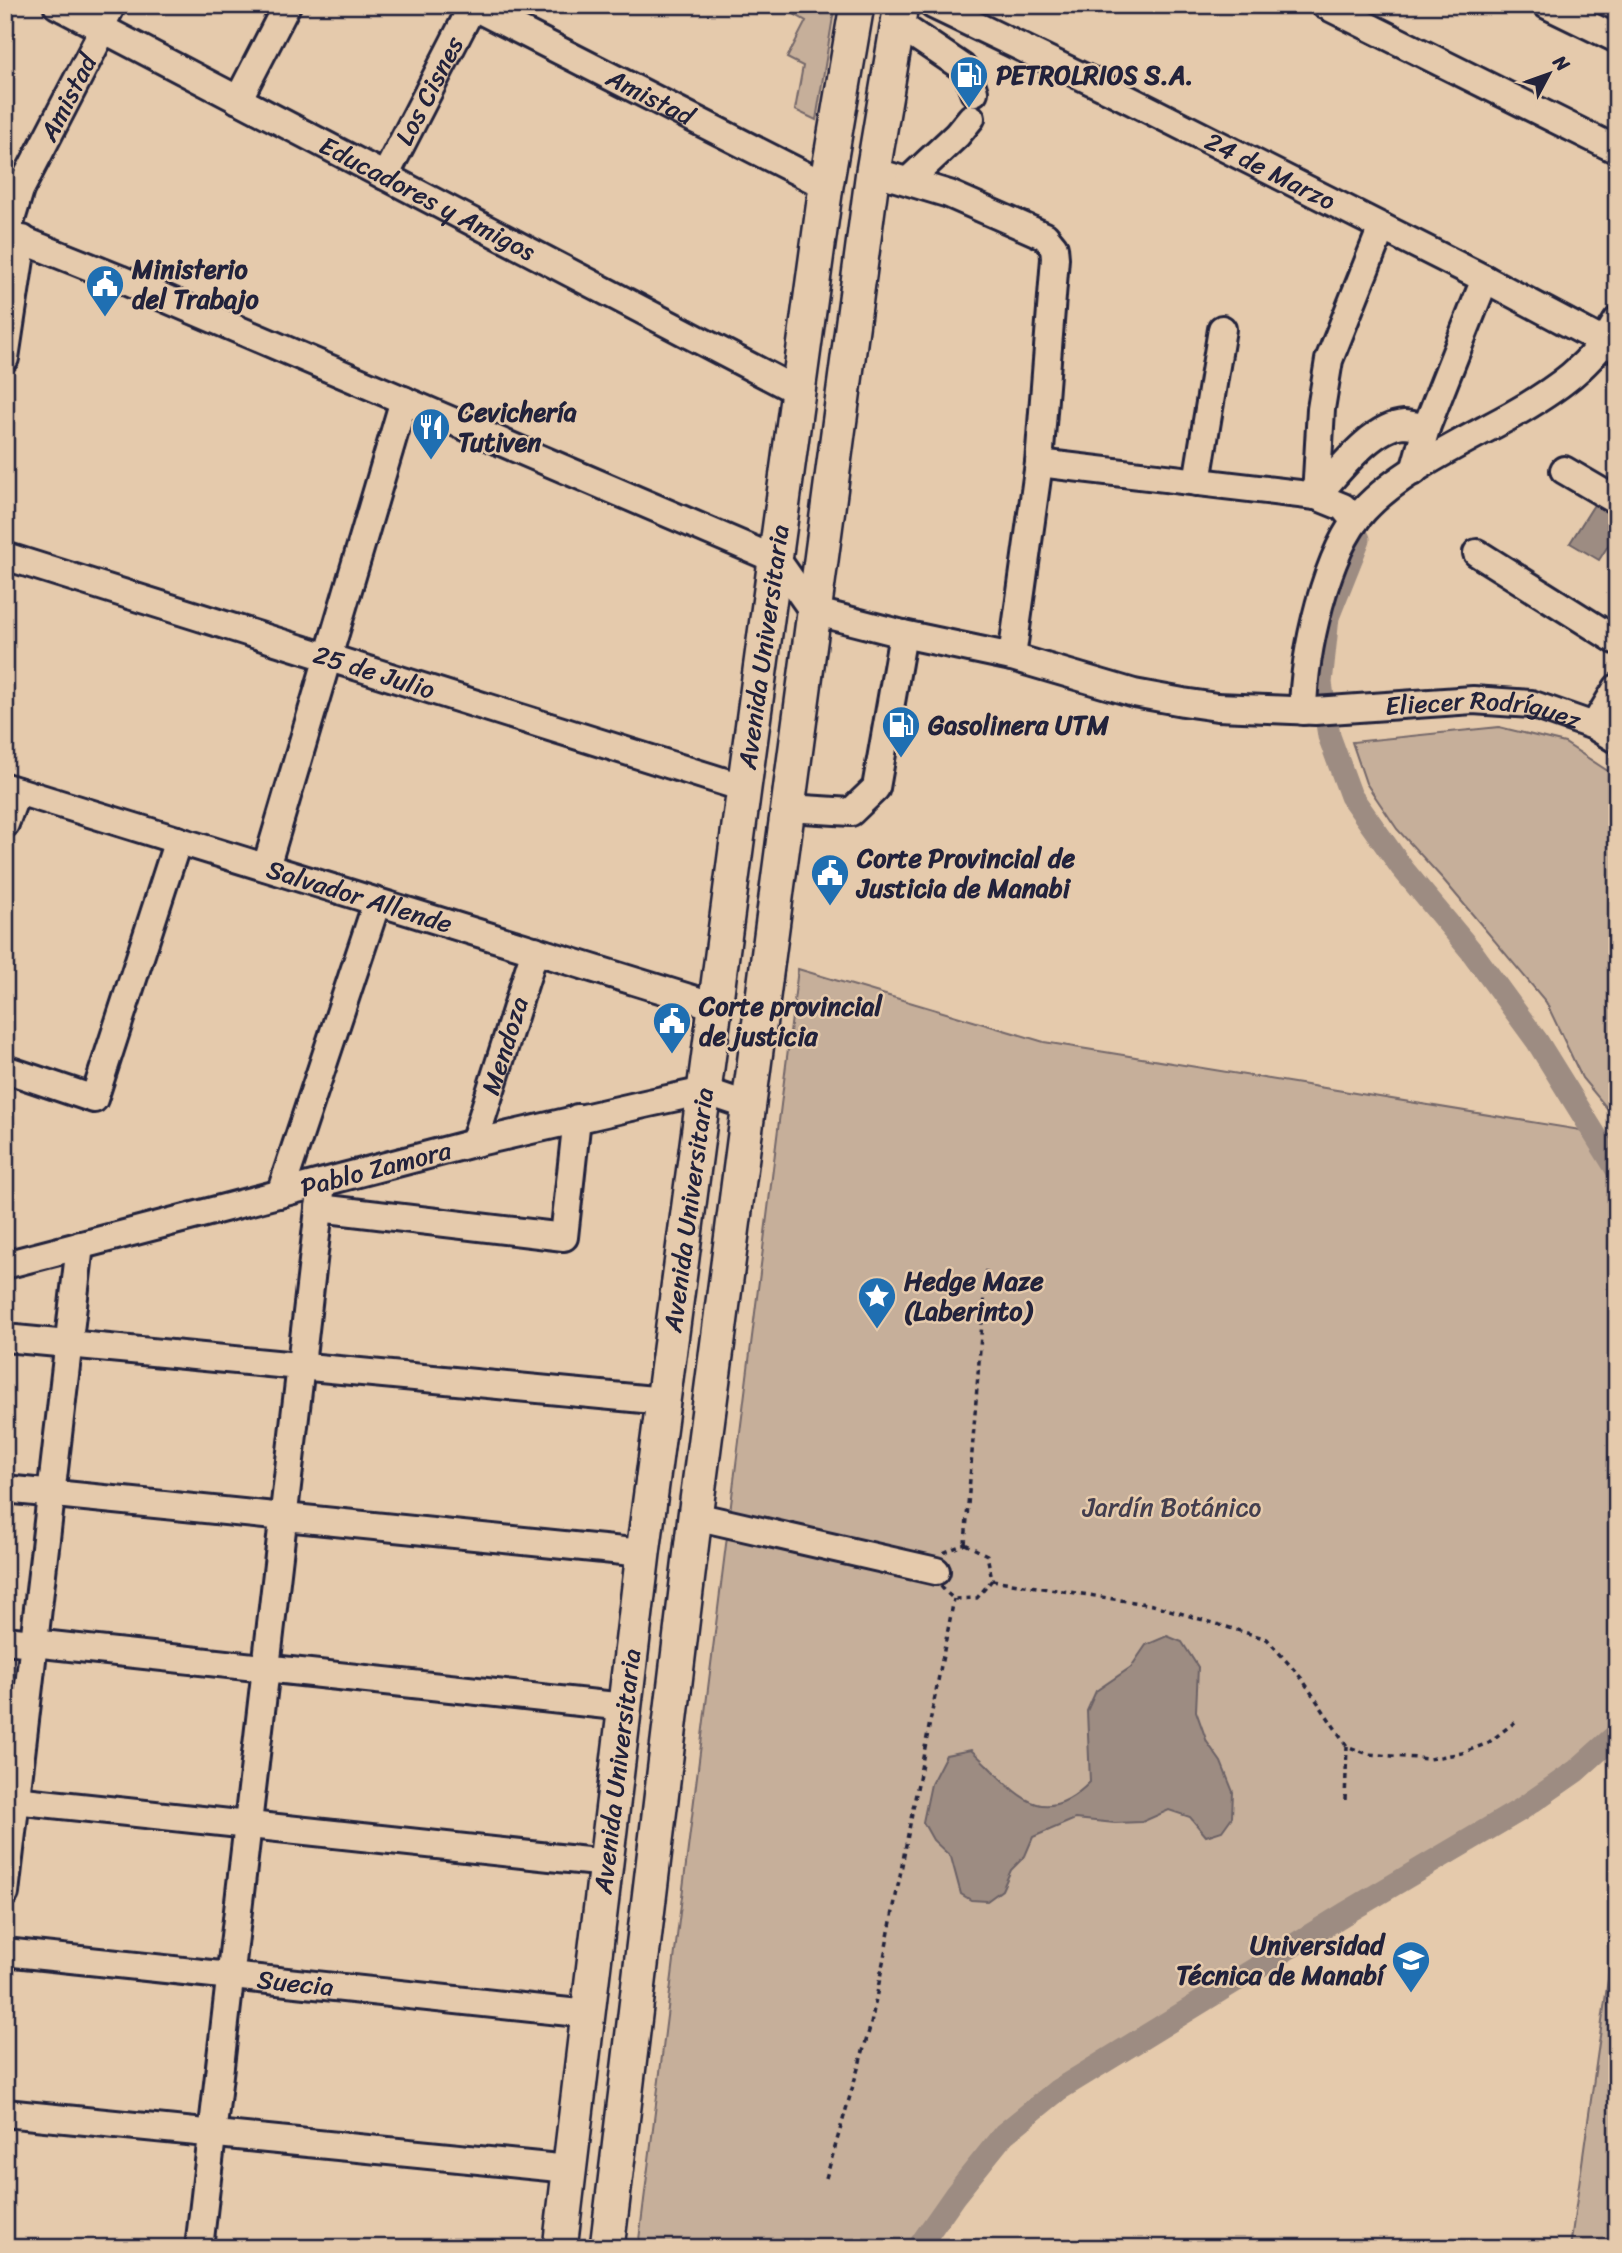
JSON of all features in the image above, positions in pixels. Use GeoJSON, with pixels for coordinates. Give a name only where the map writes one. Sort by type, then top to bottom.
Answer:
{"type":"FeatureCollection","features":[{"type":"Feature","properties":{"kind":"main road","name":"Avenida Universitaria"},"geometry":{"type":"LineString","coordinates":[[560,2248],[643,1553],[715,1006],[826,186],[857,5]]}},
{"type":"Feature","properties":{"kind":"main road","name":"Avenida Universitaria"},"geometry":{"type":"LineString","coordinates":[[607,2248],[695,1516],[813,611],[873,171],[899,14]]}},
{"type":"Feature","properties":{"kind":"street","name":"Educadores y Amigos"},"geometry":{"type":"LineString","coordinates":[[57,5],[105,21],[238,100],[799,392]]}},
{"type":"Feature","properties":{"kind":"street"},"geometry":{"type":"LineString","coordinates":[[238,100],[287,5]]}},
{"type":"Feature","properties":{"kind":"street","name":"24 de Marzo"},"geometry":{"type":"LineString","coordinates":[[933,5],[1112,91],[1485,279],[1612,338]]}},
{"type":"Feature","properties":{"kind":"street"},"geometry":{"type":"LineString","coordinates":[[1325,5],[1617,150]]}},
{"type":"Feature","properties":{"kind":"street"},"geometry":{"type":"LineString","coordinates":[[1547,5],[1617,39]]}},
{"type":"Feature","properties":{"kind":"street","name":"Amistad"},"geometry":{"type":"LineString","coordinates":[[473,6],[826,186]]}},
{"type":"Feature","properties":{"kind":"street","name":"Los Cisnes"},"geometry":{"type":"LineString","coordinates":[[384,176],[473,6]]}},
{"type":"Feature","properties":{"kind":"street"},"geometry":{"type":"LineString","coordinates":[[899,14],[970,76],[973,105],[957,135],[909,180]]}},
{"type":"Feature","properties":{"kind":"street","name":"Amistad"},"geometry":{"type":"LineString","coordinates":[[12,235],[13,186],[105,21]]}},
{"type":"Feature","properties":{"kind":"street"},"geometry":{"type":"LineString","coordinates":[[873,171],[949,194],[1045,236],[1052,243],[1055,258],[1039,463],[1012,657]]}},
{"type":"Feature","properties":{"kind":"street"},"geometry":{"type":"LineString","coordinates":[[1316,496],[1321,409],[1329,360],[1382,227]]}},
{"type":"Feature","properties":{"kind":"street"},"geometry":{"type":"LineString","coordinates":[[5,358],[12,235],[777,560],[813,611]]}},
{"type":"Feature","properties":{"kind":"street"},"geometry":{"type":"LineString","coordinates":[[1414,471],[1426,428],[1485,279]]}},
{"type":"Feature","properties":{"kind":"street"},"geometry":{"type":"LineString","coordinates":[[1197,482],[1222,329]]}},
{"type":"Feature","properties":{"kind":"street"},"geometry":{"type":"LineString","coordinates":[[1309,711],[1313,632],[1332,570],[1355,521],[1373,502],[1414,471],[1547,394],[1586,364],[1612,338]]}},
{"type":"Feature","properties":{"kind":"street"},"geometry":{"type":"LineString","coordinates":[[266,867],[404,400]]}},
{"type":"Feature","properties":{"kind":"street"},"geometry":{"type":"LineString","coordinates":[[1316,496],[1366,443],[1378,435],[1404,425],[1426,428]]}},
{"type":"Feature","properties":{"kind":"street"},"geometry":{"type":"LineString","coordinates":[[1039,463],[1316,496],[1343,507],[1355,521]]}},
{"type":"Feature","properties":{"kind":"street"},"geometry":{"type":"LineString","coordinates":[[1564,470],[1617,501]]}},
{"type":"Feature","properties":{"kind":"street"},"geometry":{"type":"LineString","coordinates":[[1477,553],[1617,641]]}},
{"type":"Feature","properties":{"kind":"street","name":"25 de Julio"},"geometry":{"type":"LineString","coordinates":[[5,556],[744,788]]}},
{"type":"Feature","properties":{"kind":"street","name":"Eliecer Rodríguez"},"geometry":{"type":"LineString","coordinates":[[813,611],[903,634],[1012,657],[1134,693],[1217,707],[1309,711],[1473,700],[1531,704],[1594,726],[1617,740]]}},
{"type":"Feature","properties":{"kind":"street"},"geometry":{"type":"LineString","coordinates":[[788,808],[850,812],[876,788],[903,634]]}},
{"type":"Feature","properties":{"kind":"street"},"geometry":{"type":"LineString","coordinates":[[1594,726],[1617,688]]}},
{"type":"Feature","properties":{"kind":"street"},"geometry":{"type":"LineString","coordinates":[[5,824],[11,789]]}},
{"type":"Feature","properties":{"kind":"street","name":"Salvador Allende"},"geometry":{"type":"LineString","coordinates":[[11,789],[715,1006]]}},
{"type":"Feature","properties":{"kind":"street"},"geometry":{"type":"LineString","coordinates":[[5,1069],[94,1099],[178,841]]}},
{"type":"Feature","properties":{"kind":"street"},"geometry":{"type":"LineString","coordinates":[[280,1194],[377,902]]}},
{"type":"Feature","properties":{"kind":"street","name":"Mendoza"},"geometry":{"type":"LineString","coordinates":[[474,1143],[535,950]]}},
{"type":"Feature","properties":{"kind":"street"},"geometry":{"type":"LineString","coordinates":[[705,1091],[749,1106]]}},
{"type":"Feature","properties":{"kind":"street","name":"Pablo Zamora"},"geometry":{"type":"LineString","coordinates":[[5,1265],[280,1194],[321,1196],[474,1143],[705,1091]]}},
{"type":"Feature","properties":{"kind":"street"},"geometry":{"type":"LineString","coordinates":[[199,2248],[321,1196],[564,1237],[578,1118]]}},
{"type":"Feature","properties":{"kind":"street"},"geometry":{"type":"LineString","coordinates":[[5,1893],[11,1800],[34,1643],[80,1245]]}},
{"type":"Feature","properties":{"kind":"street"},"geometry":{"type":"LineString","coordinates":[[5,1338],[664,1401]]}},
{"type":"Feature","properties":{"kind":"street"},"geometry":{"type":"LineString","coordinates":[[5,1489],[643,1553]]}},
{"type":"Feature","properties":{"kind":"street"},"geometry":{"type":"LineString","coordinates":[[695,1516],[936,1572]]}},
{"type":"Feature","properties":{"kind":"street"},"geometry":{"type":"LineString","coordinates":[[5,1640],[625,1707]]}},
{"type":"Feature","properties":{"kind":"street"},"geometry":{"type":"LineString","coordinates":[[11,1800],[606,1863]]}},
{"type":"Feature","properties":{"kind":"street","name":"Suecia"},"geometry":{"type":"LineString","coordinates":[[5,1952],[588,2014]]}},
{"type":"Feature","properties":{"kind":"street"},"geometry":{"type":"LineString","coordinates":[[5,2113],[569,2169]]}},
{"type":"Feature","properties":{"kind":"path"},"geometry":{"type":"LineString","coordinates":[[965,1544],[985,1270]]}},
{"type":"Feature","properties":{"kind":"path"},"geometry":{"type":"LineString","coordinates":[[965,1544],[987,1555],[992,1580],[977,1598],[954,1599],[941,1588],[936,1572],[945,1552],[965,1544]]}},
{"type":"Feature","properties":{"kind":"path"},"geometry":{"type":"LineString","coordinates":[[992,1580],[1153,1605],[1267,1639],[1302,1679],[1347,1746],[1368,1754],[1429,1759],[1462,1753],[1488,1743],[1515,1722]]}},
{"type":"Feature","properties":{"kind":"path"},"geometry":{"type":"LineString","coordinates":[[826,2178],[871,2024],[954,1599]]}},
{"type":"Feature","properties":{"kind":"path"},"geometry":{"type":"LineString","coordinates":[[1345,1800],[1347,1746]]}},
{"type":"Feature","properties":{"kind":"green space"},"geometry":{"type":"Polygon","coordinates":[[[785,5],[807,5],[820,12],[823,5],[835,5],[816,120],[795,110],[803,66],[787,58],[806,21],[785,5]]]}},
{"type":"Feature","properties":{"kind":"green space"},"geometry":{"type":"Polygon","coordinates":[[[1499,727],[1565,743],[1617,777],[1617,1116],[1611,1113],[1582,1078],[1546,1002],[1442,878],[1397,829],[1366,783],[1352,742],[1499,727]]]}},
{"type":"Feature","properties":{"kind":"green space","name":"Jardín Botánico"},"geometry":{"type":"Polygon","coordinates":[[[798,969],[1044,1042],[1617,1136],[1617,1734],[1576,1771],[1520,1810],[1058,2090],[1004,2134],[955,2195],[918,2248],[638,2248],[798,969]]]}},
{"type":"Feature","properties":{"kind":"green space"},"geometry":{"type":"Polygon","coordinates":[[[1617,1916],[1617,2248],[1570,2248],[1617,1916]]]}},
{"type":"Feature","properties":{"kind":"shaded area"},"geometry":{"type":"Polygon","coordinates":[[[1597,500],[1617,511],[1617,532],[1599,560],[1570,543],[1597,500]]]}},
{"type":"Feature","properties":{"kind":"shaded area"},"geometry":{"type":"Polygon","coordinates":[[[1167,1636],[1182,1642],[1198,1667],[1196,1711],[1207,1742],[1221,1762],[1233,1792],[1232,1817],[1222,1831],[1206,1836],[1190,1817],[1169,1810],[1142,1822],[1115,1823],[1075,1819],[1033,1837],[1025,1856],[1011,1870],[1002,1890],[987,1901],[971,1900],[961,1894],[951,1857],[933,1840],[923,1822],[931,1784],[946,1755],[971,1750],[1013,1790],[1040,1805],[1055,1804],[1072,1797],[1090,1782],[1087,1711],[1096,1691],[1131,1667],[1146,1645],[1167,1636]]]}},
{"type":"Feature","properties":{"kind":"waterway"},"geometry":{"type":"LineString","coordinates":[[1359,539],[1328,617],[1321,683],[1329,736],[1351,796],[1402,868],[1472,952],[1537,1041],[1617,1170]]}},
{"type":"Feature","properties":{"kind":"waterway"},"geometry":{"type":"LineString","coordinates":[[918,2248],[955,2195],[1004,2134],[1058,2090],[1520,1810],[1576,1771],[1617,1734]]}},
{"type":"Feature","properties":{"kind":"place","name":"PETROLRIOS S.A."},"geometry":{"type":"Point","coordinates":[969,109]}},
{"type":"Feature","properties":{"kind":"place","name":"Ministerio del Trabajo"},"geometry":{"type":"Point","coordinates":[105,318]}},
{"type":"Feature","properties":{"kind":"place","name":"Cevichería Tutiven"},"geometry":{"type":"Point","coordinates":[431,461]}},
{"type":"Feature","properties":{"kind":"place","name":"Gasolinera UTM"},"geometry":{"type":"Point","coordinates":[901,759]}},
{"type":"Feature","properties":{"kind":"place","name":"Corte Provincial de Justicia de Manabi"},"geometry":{"type":"Point","coordinates":[830,907]}},
{"type":"Feature","properties":{"kind":"place","name":"Corte provincial de justicia"},"geometry":{"type":"Point","coordinates":[672,1055]}},
{"type":"Feature","properties":{"kind":"place","name":"Hedge Maze (Laberinto)"},"geometry":{"type":"Point","coordinates":[877,1330]}},
{"type":"Feature","properties":{"kind":"place","name":"Universidad Técnica de Manabí"},"geometry":{"type":"Point","coordinates":[1411,1994]}}]}
